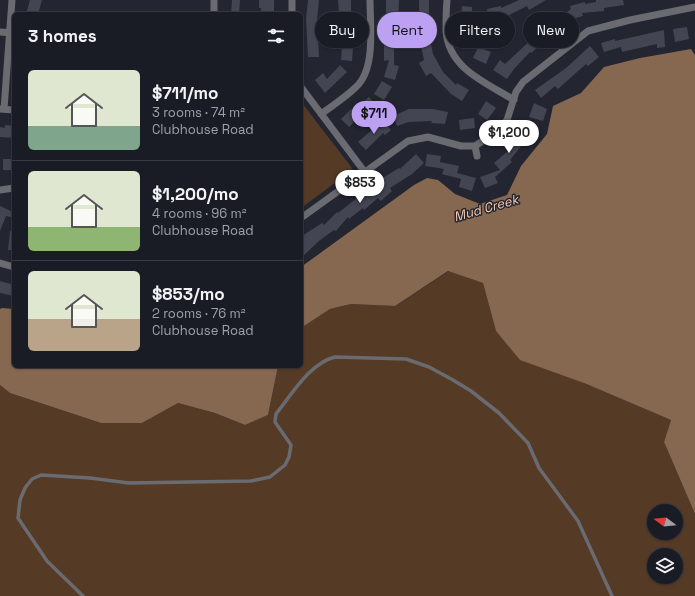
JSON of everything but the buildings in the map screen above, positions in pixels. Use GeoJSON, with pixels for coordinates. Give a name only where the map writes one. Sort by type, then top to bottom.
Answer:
{"type":"FeatureCollection","features":[{"type":"Feature","properties":{"kind":"street"},"geometry":{"type":"LineString","coordinates":[[12,0],[12,32],[2,109],[12,110]]}},
{"type":"Feature","properties":{"kind":"street"},"geometry":{"type":"LineString","coordinates":[[214,0],[214,12]]}},
{"type":"Feature","properties":{"kind":"street"},"geometry":{"type":"LineString","coordinates":[[292,0],[292,12]]}},
{"type":"Feature","properties":{"kind":"street"},"geometry":{"type":"LineString","coordinates":[[321,114],[357,87],[365,76],[368,67],[369,53],[370,0]]}},
{"type":"Feature","properties":{"kind":"street"},"geometry":{"type":"LineString","coordinates":[[447,0],[446,31],[452,54],[466,71],[514,100]]}},
{"type":"Feature","properties":{"kind":"street"},"geometry":{"type":"LineString","coordinates":[[303,217],[399,146],[417,138],[428,137],[461,146],[475,146],[503,126],[510,115],[514,100],[520,87],[528,77],[588,31],[695,7]]}},
{"type":"Feature","properties":{"kind":"street"},"geometry":{"type":"LineString","coordinates":[[0,32],[12,32]]}},
{"type":"Feature","properties":{"kind":"street"},"geometry":{"type":"LineString","coordinates":[[303,90],[364,171]]}},
{"type":"Feature","properties":{"kind":"street"},"geometry":{"type":"LineString","coordinates":[[475,146],[477,156]]}},
{"type":"Feature","properties":{"kind":"street"},"geometry":{"type":"LineString","coordinates":[[0,190],[12,188]]}},
{"type":"Feature","properties":{"kind":"street"},"geometry":{"type":"LineString","coordinates":[[0,263],[12,266]]}},
{"type":"Feature","properties":{"kind":"lane"},"geometry":{"type":"LineString","coordinates":[[82,596],[47,561],[18,518],[20,500],[25,488],[32,479],[41,476],[65,476],[129,483],[251,481],[270,477],[285,464],[291,452],[291,444],[275,422],[276,414],[315,368],[326,360],[342,357],[406,359],[429,367],[471,391],[499,413],[528,443],[539,468],[578,521],[612,596]]}},
{"type":"Feature","properties":{"kind":"shaded area"},"geometry":{"type":"Polygon","coordinates":[[[303,104],[352,168],[351,171],[303,207],[303,104]]]}},
{"type":"Feature","properties":{"kind":"shaded area"},"geometry":{"type":"Polygon","coordinates":[[[449,271],[483,283],[496,331],[584,383],[671,420],[664,442],[695,514],[695,596],[0,596],[0,385],[10,393],[101,423],[142,423],[178,403],[215,413],[245,425],[268,415],[278,368],[303,368],[303,327],[330,309],[351,304],[395,306],[449,271]]]}},
{"type":"Feature","properties":{"kind":"water","name":"Mud Creek"},"geometry":{"type":"Polygon","coordinates":[[[691,49],[695,55],[695,514],[664,442],[671,420],[584,383],[520,360],[496,331],[483,283],[448,271],[395,306],[351,304],[330,309],[303,327],[303,266],[414,185],[427,178],[438,180],[455,194],[480,204],[507,195],[521,166],[547,134],[553,106],[581,93],[604,67],[640,58],[691,49]]]}},
{"type":"Feature","properties":{"kind":"water"},"geometry":{"type":"Polygon","coordinates":[[[0,309],[12,309],[12,368],[278,368],[268,415],[245,425],[215,413],[178,403],[142,423],[101,423],[10,393],[0,385],[0,309]]]}}]}
